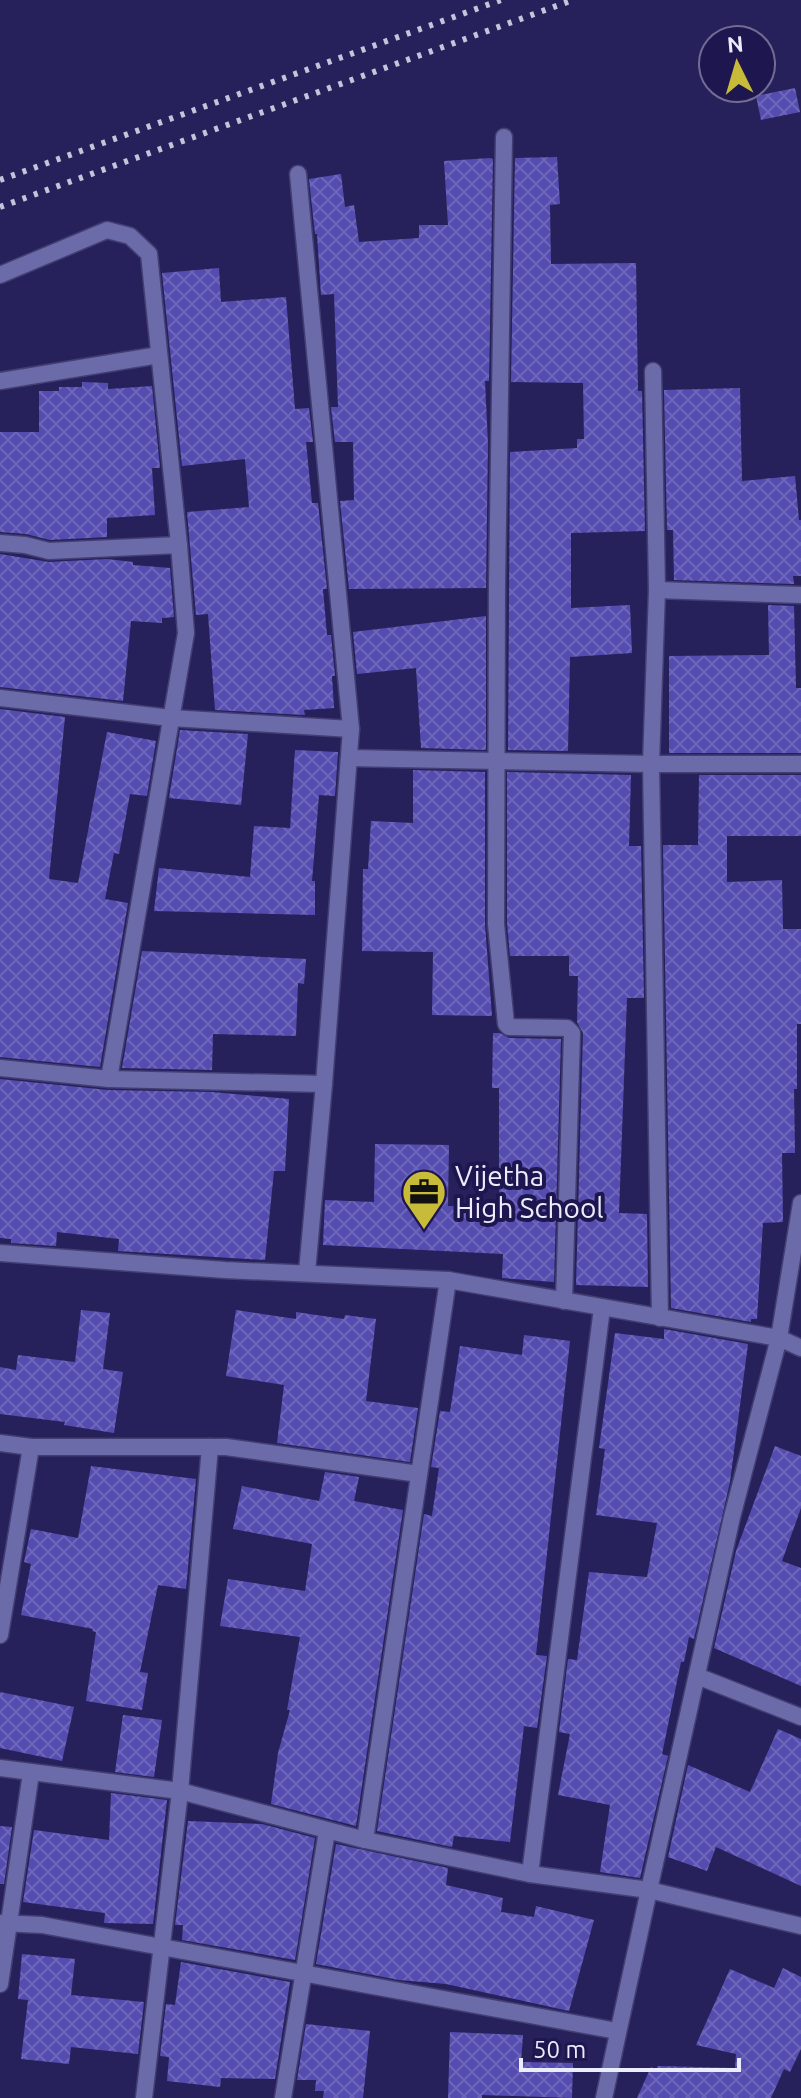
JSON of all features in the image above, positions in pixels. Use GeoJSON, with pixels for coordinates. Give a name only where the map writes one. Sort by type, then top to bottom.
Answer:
{"type":"FeatureCollection","features":[{"type":"Feature","properties":{"kind":"street"},"geometry":{"type":"LineString","coordinates":[[504,137],[496,924],[506,1024],[509,1027],[567,1028],[572,1033],[564,1301]]}},
{"type":"Feature","properties":{"kind":"street"},"geometry":{"type":"LineString","coordinates":[[298,174],[351,729],[307,1272]]}},
{"type":"Feature","properties":{"kind":"street"},"geometry":{"type":"LineString","coordinates":[[0,275],[107,230],[130,236],[149,254],[186,633],[109,1079]]}},
{"type":"Feature","properties":{"kind":"street"},"geometry":{"type":"LineString","coordinates":[[0,381],[159,355]]}},
{"type":"Feature","properties":{"kind":"street"},"geometry":{"type":"LineString","coordinates":[[653,371],[657,590],[651,764],[660,1318]]}},
{"type":"Feature","properties":{"kind":"street"},"geometry":{"type":"LineString","coordinates":[[0,543],[49,551],[179,545]]}},
{"type":"Feature","properties":{"kind":"street"},"geometry":{"type":"LineString","coordinates":[[657,590],[801,595]]}},
{"type":"Feature","properties":{"kind":"street"},"geometry":{"type":"LineString","coordinates":[[0,698],[171,718],[351,729]]}},
{"type":"Feature","properties":{"kind":"street"},"geometry":{"type":"LineString","coordinates":[[349,758],[801,764]]}},
{"type":"Feature","properties":{"kind":"street"},"geometry":{"type":"LineString","coordinates":[[0,1068],[109,1079],[324,1084]]}},
{"type":"Feature","properties":{"kind":"street"},"geometry":{"type":"LineString","coordinates":[[604,2098],[732,1517],[779,1338],[801,1203]]}},
{"type":"Feature","properties":{"kind":"street"},"geometry":{"type":"LineString","coordinates":[[0,1253],[225,1270],[448,1280],[779,1338],[801,1348]]}},
{"type":"Feature","properties":{"kind":"street"},"geometry":{"type":"LineString","coordinates":[[365,1840],[448,1280]]}},
{"type":"Feature","properties":{"kind":"street"},"geometry":{"type":"LineString","coordinates":[[530,1874],[602,1308]]}},
{"type":"Feature","properties":{"kind":"street"},"geometry":{"type":"LineString","coordinates":[[0,1443],[31,1447],[226,1447],[419,1474]]}},
{"type":"Feature","properties":{"kind":"street"},"geometry":{"type":"LineString","coordinates":[[0,1635],[31,1447]]}},
{"type":"Feature","properties":{"kind":"street"},"geometry":{"type":"LineString","coordinates":[[144,2098],[180,1791],[210,1447]]}},
{"type":"Feature","properties":{"kind":"street"},"geometry":{"type":"LineString","coordinates":[[697,1676],[801,1717]]}},
{"type":"Feature","properties":{"kind":"street"},"geometry":{"type":"LineString","coordinates":[[0,1768],[180,1791],[365,1840],[530,1874],[649,1890],[801,1926]]}},
{"type":"Feature","properties":{"kind":"street"},"geometry":{"type":"LineString","coordinates":[[0,1984],[4,1923],[31,1773]]}},
{"type":"Feature","properties":{"kind":"street"},"geometry":{"type":"LineString","coordinates":[[283,2098],[327,1831]]}},
{"type":"Feature","properties":{"kind":"street"},"geometry":{"type":"LineString","coordinates":[[4,1923],[42,1925],[617,2031]]}},
{"type":"Feature","properties":{"kind":"building"},"geometry":{"type":"Polygon","coordinates":[[[795,88],[800,112],[761,120],[758,104],[777,104],[777,92],[795,88]]]}},
{"type":"Feature","properties":{"kind":"building"},"geometry":{"type":"Polygon","coordinates":[[[557,157],[560,204],[550,205],[551,264],[636,263],[645,531],[571,533],[571,608],[630,605],[632,653],[570,657],[568,751],[508,750],[510,452],[577,448],[577,439],[584,439],[583,383],[511,382],[515,158],[557,157]]]}},
{"type":"Feature","properties":{"kind":"building"},"geometry":{"type":"Polygon","coordinates":[[[493,159],[489,381],[485,381],[488,444],[486,588],[349,589],[340,501],[354,500],[353,442],[335,442],[331,407],[338,407],[334,294],[321,295],[309,179],[341,174],[345,207],[354,205],[359,242],[419,238],[419,225],[448,225],[444,161],[493,159]]]}},
{"type":"Feature","properties":{"kind":"building"},"geometry":{"type":"Polygon","coordinates":[[[219,268],[221,302],[286,297],[295,409],[309,408],[313,442],[306,442],[312,503],[318,503],[327,589],[323,589],[327,635],[331,635],[335,676],[332,676],[334,708],[304,710],[305,715],[215,710],[208,614],[196,615],[187,512],[249,507],[245,459],[182,466],[162,273],[219,268]]]}},
{"type":"Feature","properties":{"kind":"building"},"geometry":{"type":"Polygon","coordinates":[[[82,382],[108,383],[108,389],[152,386],[160,468],[152,468],[155,515],[107,518],[107,537],[50,540],[0,532],[0,432],[39,432],[39,391],[82,387],[82,382]]]}},
{"type":"Feature","properties":{"kind":"building"},"geometry":{"type":"Polygon","coordinates":[[[740,388],[742,481],[795,476],[801,520],[801,576],[793,576],[794,584],[674,580],[673,530],[667,530],[664,390],[740,388]]]}},
{"type":"Feature","properties":{"kind":"building"},"geometry":{"type":"Polygon","coordinates":[[[0,554],[49,562],[107,559],[170,568],[174,617],[162,618],[162,623],[131,621],[123,701],[0,687],[0,554]]]}},
{"type":"Feature","properties":{"kind":"building"},"geometry":{"type":"Polygon","coordinates":[[[768,605],[794,606],[796,688],[801,688],[801,753],[669,753],[669,656],[769,655],[768,605]]]}},
{"type":"Feature","properties":{"kind":"building"},"geometry":{"type":"Polygon","coordinates":[[[486,616],[486,750],[421,748],[416,668],[357,674],[353,632],[486,616]]]}},
{"type":"Feature","properties":{"kind":"building"},"geometry":{"type":"Polygon","coordinates":[[[0,709],[65,717],[49,879],[78,883],[107,732],[156,741],[147,796],[130,794],[119,854],[114,853],[105,899],[128,903],[100,1067],[0,1057],[0,709]]]}},
{"type":"Feature","properties":{"kind":"building"},"geometry":{"type":"Polygon","coordinates":[[[180,730],[248,734],[241,805],[169,798],[180,730]]]}},
{"type":"Feature","properties":{"kind":"building"},"geometry":{"type":"Polygon","coordinates":[[[295,750],[338,752],[335,796],[319,795],[312,881],[315,881],[315,915],[154,911],[159,868],[250,877],[254,826],[290,828],[295,750]]]}},
{"type":"Feature","properties":{"kind":"building"},"geometry":{"type":"Polygon","coordinates":[[[413,770],[485,772],[485,924],[492,1016],[432,1015],[433,952],[362,951],[363,869],[368,869],[371,821],[413,823],[413,770]]]}},
{"type":"Feature","properties":{"kind":"building"},"geometry":{"type":"Polygon","coordinates":[[[507,772],[631,775],[629,846],[641,846],[644,998],[627,998],[619,1213],[647,1214],[648,1287],[576,1285],[583,1033],[577,1022],[578,976],[569,976],[569,956],[510,956],[507,923],[507,772]]]}},
{"type":"Feature","properties":{"kind":"building"},"geometry":{"type":"Polygon","coordinates":[[[699,775],[801,775],[801,836],[727,836],[727,882],[782,880],[783,929],[801,929],[801,1024],[797,1024],[797,1089],[794,1089],[795,1153],[782,1153],[783,1222],[763,1223],[757,1319],[751,1319],[751,1322],[671,1308],[663,845],[698,845],[699,775]]]}},
{"type":"Feature","properties":{"kind":"building"},"geometry":{"type":"Polygon","coordinates":[[[142,951],[306,959],[304,984],[298,983],[296,1036],[213,1034],[212,1070],[122,1068],[142,951]]]}},
{"type":"Feature","properties":{"kind":"building"},"geometry":{"type":"Polygon","coordinates":[[[493,1033],[509,1038],[561,1039],[554,1282],[502,1278],[503,1254],[323,1245],[325,1200],[374,1202],[375,1144],[449,1145],[448,1206],[499,1208],[499,1088],[492,1088],[493,1033]]]}},
{"type":"Feature","properties":{"kind":"building"},"geometry":{"type":"Polygon","coordinates":[[[0,1079],[108,1090],[212,1092],[289,1099],[285,1171],[274,1171],[265,1260],[118,1251],[119,1239],[57,1232],[56,1246],[11,1243],[11,1239],[0,1238],[0,1079]]]}},
{"type":"Feature","properties":{"kind":"building"},"geometry":{"type":"Polygon","coordinates":[[[81,1310],[110,1313],[103,1369],[123,1372],[114,1433],[64,1425],[65,1422],[0,1414],[0,1367],[16,1370],[18,1355],[75,1362],[81,1310]]]}},
{"type":"Feature","properties":{"kind":"building"},"geometry":{"type":"Polygon","coordinates":[[[236,1310],[296,1319],[296,1312],[344,1319],[345,1315],[376,1319],[366,1401],[418,1408],[410,1462],[277,1443],[284,1385],[226,1376],[236,1310]]]}},
{"type":"Feature","properties":{"kind":"building"},"geometry":{"type":"Polygon","coordinates":[[[664,1329],[748,1344],[730,1482],[694,1639],[689,1637],[684,1662],[681,1662],[662,1754],[668,1756],[640,1878],[600,1872],[610,1805],[558,1795],[570,1734],[559,1732],[568,1659],[577,1660],[589,1572],[647,1577],[657,1523],[596,1515],[605,1449],[599,1448],[615,1333],[664,1339],[664,1329]]]}},
{"type":"Feature","properties":{"kind":"building"},"geometry":{"type":"Polygon","coordinates":[[[524,1335],[570,1341],[536,1655],[547,1656],[537,1728],[524,1726],[510,1842],[454,1836],[452,1847],[377,1831],[424,1514],[432,1516],[439,1468],[431,1467],[440,1411],[450,1412],[460,1346],[522,1355],[524,1335]]]}},
{"type":"Feature","properties":{"kind":"building"},"geometry":{"type":"Polygon","coordinates":[[[775,1446],[801,1456],[801,1508],[782,1561],[801,1568],[801,1686],[714,1648],[736,1551],[775,1446]]]}},
{"type":"Feature","properties":{"kind":"building"},"geometry":{"type":"Polygon","coordinates":[[[91,1466],[196,1479],[186,1589],[158,1585],[140,1672],[148,1673],[142,1710],[86,1701],[96,1632],[93,1629],[21,1615],[31,1564],[24,1562],[31,1529],[78,1538],[91,1466]]]}},
{"type":"Feature","properties":{"kind":"building"},"geometry":{"type":"Polygon","coordinates":[[[325,1472],[359,1477],[354,1501],[403,1510],[356,1826],[271,1804],[278,1753],[290,1710],[287,1710],[300,1637],[220,1626],[228,1579],[305,1591],[312,1544],[233,1529],[242,1486],[319,1501],[325,1472]]]}},
{"type":"Feature","properties":{"kind":"building"},"geometry":{"type":"Polygon","coordinates":[[[0,1692],[74,1707],[62,1761],[0,1748],[0,1692]]]}},
{"type":"Feature","properties":{"kind":"building"},"geometry":{"type":"Polygon","coordinates":[[[123,1715],[162,1720],[154,1777],[115,1772],[123,1715]]]}},
{"type":"Feature","properties":{"kind":"building"},"geometry":{"type":"Polygon","coordinates":[[[778,1729],[801,1739],[801,1886],[716,1847],[707,1871],[668,1857],[688,1765],[750,1792],[778,1729]]]}},
{"type":"Feature","properties":{"kind":"building"},"geometry":{"type":"Polygon","coordinates":[[[111,1793],[167,1800],[153,1924],[104,1923],[105,1913],[23,1902],[34,1830],[109,1840],[111,1793]]]}},
{"type":"Feature","properties":{"kind":"building"},"geometry":{"type":"Polygon","coordinates":[[[188,1821],[262,1824],[315,1838],[295,1960],[182,1940],[183,1925],[175,1925],[188,1821]]]}},
{"type":"Feature","properties":{"kind":"building"},"geometry":{"type":"Polygon","coordinates":[[[0,1826],[12,1827],[4,1884],[0,1884],[0,1826]]]}},
{"type":"Feature","properties":{"kind":"building"},"geometry":{"type":"Polygon","coordinates":[[[336,1844],[448,1868],[446,1885],[503,1898],[501,1912],[534,1917],[536,1906],[594,1920],[569,2011],[446,1984],[399,1980],[316,1964],[336,1844]]]}},
{"type":"Feature","properties":{"kind":"building"},"geometry":{"type":"Polygon","coordinates":[[[22,1954],[75,1959],[71,1995],[144,2002],[138,2054],[71,2047],[69,2064],[21,2059],[28,2000],[18,1999],[22,1954]]]}},
{"type":"Feature","properties":{"kind":"building"},"geometry":{"type":"Polygon","coordinates":[[[181,1962],[290,1982],[275,2079],[221,2078],[220,2087],[167,2081],[169,2057],[160,2056],[166,2004],[175,2005],[181,1962]]]}},
{"type":"Feature","properties":{"kind":"building"},"geometry":{"type":"Polygon","coordinates":[[[783,1968],[801,1977],[801,2049],[790,2072],[784,2069],[771,2098],[637,2098],[651,2067],[656,2070],[658,2066],[735,2068],[736,2054],[696,2045],[730,1969],[774,1988],[783,1968]]]}},
{"type":"Feature","properties":{"kind":"building"},"geometry":{"type":"Polygon","coordinates":[[[306,2024],[370,2031],[363,2098],[323,2098],[324,2091],[315,2091],[316,2080],[297,2080],[306,2024]]]}},
{"type":"Feature","properties":{"kind":"building"},"geometry":{"type":"Polygon","coordinates":[[[450,2032],[523,2035],[521,2062],[573,2063],[572,2098],[482,2095],[482,2098],[448,2098],[450,2032]]]}},
{"type":"Feature","properties":{"kind":"railway"},"geometry":{"type":"LineString","coordinates":[[0,180],[501,0]]}},
{"type":"Feature","properties":{"kind":"railway"},"geometry":{"type":"LineString","coordinates":[[0,207],[573,0]]}},
{"type":"Feature","properties":{"kind":"place","name":"Vijetha High School"},"geometry":{"type":"Point","coordinates":[424,1231]}}]}
